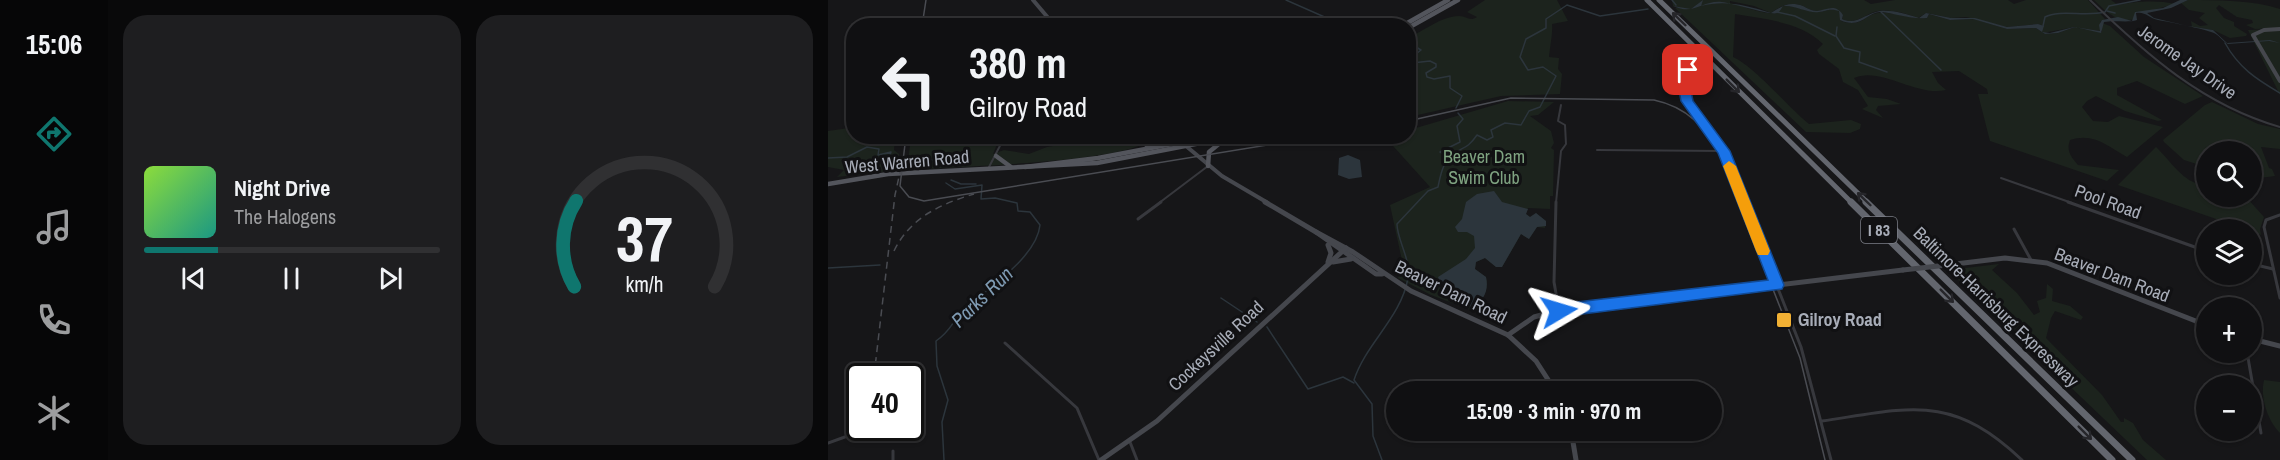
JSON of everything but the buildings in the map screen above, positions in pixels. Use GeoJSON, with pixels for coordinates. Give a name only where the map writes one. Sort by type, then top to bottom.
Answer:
{"type":"FeatureCollection","features":[{"type":"Feature","properties":{"kind":"highway","name":"Baltimore-Harrisburg Expressway"},"geometry":{"type":"LineString","coordinates":[[1647,0],[2112,460]]}},
{"type":"Feature","properties":{"kind":"highway","name":"Baltimore-Harrisburg Expressway"},"geometry":{"type":"LineString","coordinates":[[1659,0],[2132,460]]}},
{"type":"Feature","properties":{"kind":"main road"},"geometry":{"type":"LineString","coordinates":[[1416,18],[1448,0]]}},
{"type":"Feature","properties":{"kind":"main road"},"geometry":{"type":"LineString","coordinates":[[1416,24],[1458,0]]}},
{"type":"Feature","properties":{"kind":"main road"},"geometry":{"type":"LineString","coordinates":[[1140,150],[1152,144]]}},
{"type":"Feature","properties":{"kind":"main road","name":"West Warren Road"},"geometry":{"type":"LineString","coordinates":[[1024,167],[1175,144]]}},
{"type":"Feature","properties":{"kind":"main road","name":"West Warren Road"},"geometry":{"type":"LineString","coordinates":[[828,184],[880,175],[1090,164],[1206,144]]}},
{"type":"Feature","properties":{"kind":"main road"},"geometry":{"type":"LineString","coordinates":[[1208,166],[1208,154],[1212,148],[1220,144]]}},
{"type":"Feature","properties":{"kind":"main road"},"geometry":{"type":"LineString","coordinates":[[996,156],[1013,168]]}},
{"type":"Feature","properties":{"kind":"street"},"geometry":{"type":"LineString","coordinates":[[1033,0],[1048,18]]}},
{"type":"Feature","properties":{"kind":"street","name":"Jerome Jay Drive"},"geometry":{"type":"LineString","coordinates":[[2090,0],[2148,56],[2220,104],[2249,118],[2280,127]]}},
{"type":"Feature","properties":{"kind":"street"},"geometry":{"type":"LineString","coordinates":[[2280,29],[2255,32],[2253,35],[2280,81]]}},
{"type":"Feature","properties":{"kind":"street"},"geometry":{"type":"LineString","coordinates":[[1688,70],[1683,80],[1687,101],[1724,151],[1804,355],[1831,460]]}},
{"type":"Feature","properties":{"kind":"street"},"geometry":{"type":"LineString","coordinates":[[1559,311],[1554,282],[1556,192],[1560,181],[1561,151],[1566,144],[1565,124],[1558,121],[1560,105]]}},
{"type":"Feature","properties":{"kind":"street"},"geometry":{"type":"LineString","coordinates":[[988,169],[1001,144]]}},
{"type":"Feature","properties":{"kind":"street","name":"Beaver Dam Road"},"geometry":{"type":"LineString","coordinates":[[1182,144],[1208,166],[1382,270],[1382,274]]}},
{"type":"Feature","properties":{"kind":"street"},"geometry":{"type":"LineString","coordinates":[[1597,150],[1724,151]]}},
{"type":"Feature","properties":{"kind":"street"},"geometry":{"type":"LineString","coordinates":[[1138,219],[1208,166]]}},
{"type":"Feature","properties":{"kind":"street","name":"Pool Road"},"geometry":{"type":"LineString","coordinates":[[2001,178],[2196,247]]}},
{"type":"Feature","properties":{"kind":"street"},"geometry":{"type":"LineString","coordinates":[[2280,215],[2264,223],[2280,298]]}},
{"type":"Feature","properties":{"kind":"street"},"geometry":{"type":"LineString","coordinates":[[2014,229],[2031,260]]}},
{"type":"Feature","properties":{"kind":"street","name":"Beaver Dam Road"},"geometry":{"type":"LineString","coordinates":[[1316,232],[1325,241],[1376,274],[1382,274],[1411,291],[1508,335],[1533,317],[1559,311],[2005,258],[2031,260],[2072,271],[2196,321]]}},
{"type":"Feature","properties":{"kind":"street"},"geometry":{"type":"LineString","coordinates":[[1325,241],[1331,251],[1327,265]]}},
{"type":"Feature","properties":{"kind":"street","name":"Cockeysville Road"},"geometry":{"type":"LineString","coordinates":[[1100,460],[1130,442],[1177,403],[1346,248]]}},
{"type":"Feature","properties":{"kind":"street"},"geometry":{"type":"LineString","coordinates":[[1327,265],[1346,259],[1359,263]]}},
{"type":"Feature","properties":{"kind":"street"},"geometry":{"type":"LineString","coordinates":[[2262,266],[2273,269]]}},
{"type":"Feature","properties":{"kind":"street"},"geometry":{"type":"LineString","coordinates":[[1508,335],[1536,361],[1549,381]]}},
{"type":"Feature","properties":{"kind":"street"},"geometry":{"type":"LineString","coordinates":[[2262,342],[2280,346]]}},
{"type":"Feature","properties":{"kind":"street"},"geometry":{"type":"LineString","coordinates":[[1005,343],[1070,399],[1100,460]]}},
{"type":"Feature","properties":{"kind":"street"},"geometry":{"type":"LineString","coordinates":[[1821,421],[1917,409],[1945,411],[1989,430],[2022,460]]}},
{"type":"Feature","properties":{"kind":"street"},"geometry":{"type":"LineString","coordinates":[[828,443],[846,437]]}},
{"type":"Feature","properties":{"kind":"street"},"geometry":{"type":"LineString","coordinates":[[1573,441],[1576,460]]}},
{"type":"Feature","properties":{"kind":"street"},"geometry":{"type":"LineString","coordinates":[[1130,442],[1137,460]]}},
{"type":"Feature","properties":{"kind":"street"},"geometry":{"type":"LineString","coordinates":[[893,452],[893,460]]}},
{"type":"Feature","properties":{"kind":"green space"},"geometry":{"type":"Polygon","coordinates":[[[1485,0],[1557,0],[1568,21],[1552,24],[1549,57],[1559,58],[1558,69],[1562,74],[1560,94],[1501,96],[1416,115],[1416,34],[1446,18],[1477,17],[1467,12],[1485,0]]]}},
{"type":"Feature","properties":{"kind":"green space"},"geometry":{"type":"Polygon","coordinates":[[[1672,0],[1864,0],[1871,4],[1895,0],[2008,0],[2014,4],[2026,0],[2088,0],[2105,19],[2100,22],[2101,31],[2077,28],[2102,32],[2102,23],[2110,26],[2144,57],[2203,96],[2185,104],[2137,81],[2117,88],[2117,95],[2162,120],[2158,121],[2125,111],[2096,96],[2087,101],[2082,107],[2093,121],[2108,122],[2119,116],[2163,127],[2127,157],[2093,139],[2070,140],[2070,154],[2078,165],[2119,170],[2107,181],[1990,141],[1978,94],[1988,94],[1987,89],[1959,71],[1932,72],[1938,83],[1946,90],[1935,91],[1876,76],[1864,75],[1854,78],[1868,97],[1887,99],[1901,104],[1878,106],[1876,110],[1883,118],[1862,109],[1868,106],[1858,90],[1843,82],[1839,69],[1819,54],[1817,50],[1823,44],[1814,37],[1794,26],[1735,14],[1733,57],[1751,69],[1809,124],[1851,120],[1861,124],[1860,129],[1850,133],[1806,132],[1675,8],[1681,8],[1673,6],[1672,0]],[[1730,1],[1730,3],[1759,12],[1771,13],[1754,6],[1730,1]],[[1789,4],[1782,6],[1771,13],[1777,13],[1783,6],[1816,12],[1838,11],[1833,9],[1830,9],[1815,11],[1789,4]],[[1891,11],[1874,12],[1851,21],[1842,19],[1843,15],[1839,12],[1841,21],[1849,23],[1859,22],[1873,14],[1884,13],[1918,18],[1891,11]],[[1926,13],[1918,18],[1927,18],[1929,14],[1950,20],[1974,19],[2007,29],[2036,28],[2042,32],[2044,26],[2038,24],[2007,27],[1966,17],[1951,18],[1926,13]],[[2075,27],[2043,33],[2058,33],[2075,27]]]}},
{"type":"Feature","properties":{"kind":"green space"},"geometry":{"type":"Polygon","coordinates":[[[2094,0],[2111,0],[2118,5],[2147,2],[2175,4],[2135,12],[2135,19],[2123,20],[2112,15],[2094,0]]]}},
{"type":"Feature","properties":{"kind":"green space"},"geometry":{"type":"Polygon","coordinates":[[[2188,0],[2247,2],[2280,9],[2280,28],[2255,29],[2246,25],[2253,23],[2252,20],[2237,17],[2219,5],[2216,8],[2224,18],[2234,22],[2234,26],[2247,34],[2246,36],[2230,38],[2213,30],[2192,27],[2191,21],[2200,26],[2208,25],[2199,18],[2205,13],[2189,10],[2181,3],[2188,0]]]}},
{"type":"Feature","properties":{"kind":"green space"},"geometry":{"type":"Polygon","coordinates":[[[2280,29],[2280,95],[2248,30],[2280,29]]]}},
{"type":"Feature","properties":{"kind":"green space","name":"Beaver Dam Swim Club"},"geometry":{"type":"Polygon","coordinates":[[[1508,101],[1554,102],[1538,115],[1530,116],[1551,131],[1554,143],[1551,148],[1554,150],[1553,196],[1550,196],[1550,209],[1528,208],[1526,214],[1530,217],[1536,213],[1546,221],[1545,228],[1537,227],[1529,239],[1521,234],[1502,267],[1496,267],[1485,258],[1476,262],[1475,269],[1486,277],[1487,287],[1484,295],[1471,310],[1431,295],[1398,278],[1403,265],[1390,205],[1430,187],[1391,144],[1416,144],[1416,128],[1508,101]]]}},
{"type":"Feature","properties":{"kind":"green space"},"geometry":{"type":"Polygon","coordinates":[[[2212,102],[2258,124],[2280,129],[2280,149],[2262,147],[2262,141],[2196,141],[2196,164],[2184,160],[2163,140],[2205,105],[2212,102]]]}},
{"type":"Feature","properties":{"kind":"green space"},"geometry":{"type":"Polygon","coordinates":[[[846,128],[846,144],[894,144],[894,150],[899,154],[897,170],[837,177],[844,170],[828,167],[828,131],[846,128]]]}},
{"type":"Feature","properties":{"kind":"green space"},"geometry":{"type":"Polygon","coordinates":[[[910,144],[997,144],[993,154],[1004,150],[1029,154],[1047,147],[1065,144],[1142,144],[1112,153],[1077,158],[907,170],[910,144]]]}},
{"type":"Feature","properties":{"kind":"green space"},"geometry":{"type":"Polygon","coordinates":[[[2156,147],[2179,172],[2196,183],[2196,207],[2255,207],[2264,217],[2262,223],[2262,219],[2216,219],[2118,185],[2156,147]]]}},
{"type":"Feature","properties":{"kind":"green space"},"geometry":{"type":"Polygon","coordinates":[[[2262,150],[2269,168],[2275,176],[2262,178],[2262,150]]]}},
{"type":"Feature","properties":{"kind":"green space"},"geometry":{"type":"Polygon","coordinates":[[[1999,264],[1992,270],[2017,293],[2034,315],[2040,312],[2037,301],[2046,298],[2047,284],[2053,289],[2052,301],[2070,306],[2083,317],[2081,320],[2055,311],[2046,338],[2102,395],[2121,422],[2124,422],[2124,418],[2133,423],[2143,440],[2166,460],[2147,460],[1948,270],[1999,264]]]}},
{"type":"Feature","properties":{"kind":"green space"},"geometry":{"type":"Polygon","coordinates":[[[2264,380],[2280,382],[2280,433],[2271,422],[2266,408],[2263,394],[2264,380]]]}},
{"type":"Feature","properties":{"kind":"shaded area"},"geometry":{"type":"Polygon","coordinates":[[[1703,0],[1701,6],[1691,9],[1703,0]]]}},
{"type":"Feature","properties":{"kind":"shaded area"},"geometry":{"type":"Polygon","coordinates":[[[2180,0],[2188,0],[2171,8],[2147,13],[2154,18],[2213,30],[2227,43],[2270,40],[2280,43],[2269,41],[2228,44],[2209,31],[2158,20],[2145,14],[2136,13],[2137,20],[2132,21],[2135,12],[2163,8],[2180,0]]]}},
{"type":"Feature","properties":{"kind":"shaded area"},"geometry":{"type":"Polygon","coordinates":[[[1715,2],[1731,4],[1718,3],[1701,6],[1715,2]]]}},
{"type":"Feature","properties":{"kind":"shaded area"},"geometry":{"type":"Polygon","coordinates":[[[1731,4],[1771,13],[1760,11],[1731,4]]]}},
{"type":"Feature","properties":{"kind":"shaded area"},"geometry":{"type":"Polygon","coordinates":[[[1798,5],[1817,11],[1834,8],[1840,11],[1843,15],[1842,19],[1847,21],[1880,11],[1919,18],[1880,12],[1858,22],[1847,23],[1840,20],[1839,11],[1836,10],[1815,12],[1783,6],[1798,5]]]}},
{"type":"Feature","properties":{"kind":"shaded area"},"geometry":{"type":"Polygon","coordinates":[[[1783,6],[1779,12],[1771,13],[1783,6]]]}},
{"type":"Feature","properties":{"kind":"shaded area"},"geometry":{"type":"Polygon","coordinates":[[[1926,13],[1951,18],[1975,18],[2007,27],[2038,24],[2044,26],[2042,32],[2036,28],[2007,29],[1973,19],[1950,20],[1929,14],[1927,18],[1919,18],[1926,13]]]}},
{"type":"Feature","properties":{"kind":"shaded area"},"geometry":{"type":"Polygon","coordinates":[[[2118,17],[2132,21],[2112,21],[2104,22],[2101,33],[2077,27],[2100,31],[2099,25],[2102,20],[2118,17]]]}},
{"type":"Feature","properties":{"kind":"shaded area"},"geometry":{"type":"Polygon","coordinates":[[[2075,27],[2058,33],[2045,34],[2042,32],[2050,33],[2075,27]]]}},
{"type":"Feature","properties":{"kind":"shaded area"},"geometry":{"type":"Polygon","coordinates":[[[1348,155],[1360,160],[1362,177],[1349,179],[1338,175],[1339,158],[1348,155]]]}},
{"type":"Feature","properties":{"kind":"shaded area"},"geometry":{"type":"Polygon","coordinates":[[[1494,191],[1502,202],[1528,209],[1526,214],[1530,217],[1536,213],[1546,221],[1546,226],[1537,227],[1529,239],[1521,234],[1502,267],[1496,267],[1485,258],[1476,262],[1475,269],[1486,277],[1487,286],[1482,299],[1471,307],[1443,295],[1438,277],[1466,259],[1475,248],[1474,236],[1467,232],[1458,232],[1455,227],[1462,219],[1466,202],[1477,194],[1494,191]]]}},
{"type":"Feature","properties":{"kind":"waterway"},"geometry":{"type":"LineString","coordinates":[[1286,0],[1327,18]]}},
{"type":"Feature","properties":{"kind":"waterway"},"geometry":{"type":"LineString","coordinates":[[1672,0],[1676,5]]}},
{"type":"Feature","properties":{"kind":"waterway"},"geometry":{"type":"LineString","coordinates":[[2043,26],[2045,17],[2051,15],[2105,12],[2109,6],[2140,0]]}},
{"type":"Feature","properties":{"kind":"waterway"},"geometry":{"type":"LineString","coordinates":[[1382,460],[1373,436],[1372,404],[1354,380],[1359,367],[1398,306],[1408,278],[1406,257],[1397,224],[1428,191],[1438,187],[1444,166],[1451,156],[1470,144],[1477,135],[1487,140],[1493,137],[1491,130],[1505,123],[1521,125],[1529,111],[1540,107],[1556,76],[1543,67],[1528,70],[1520,57],[1526,39],[1546,28],[1546,19],[1567,5],[1600,16],[1648,9]]}},
{"type":"Feature","properties":{"kind":"waterway"},"geometry":{"type":"LineString","coordinates":[[2107,11],[2115,13]]}},
{"type":"Feature","properties":{"kind":"waterway"},"geometry":{"type":"LineString","coordinates":[[1777,12],[1795,16],[1835,36]]}},
{"type":"Feature","properties":{"kind":"waterway"},"geometry":{"type":"LineString","coordinates":[[1881,12],[1941,70]]}},
{"type":"Feature","properties":{"kind":"waterway"},"geometry":{"type":"LineString","coordinates":[[1837,27],[1836,36],[1844,48],[1860,52],[1859,62],[1887,72]]}},
{"type":"Feature","properties":{"kind":"waterway"},"geometry":{"type":"LineString","coordinates":[[2225,43],[2249,72],[2280,93]]}},
{"type":"Feature","properties":{"kind":"waterway"},"geometry":{"type":"LineString","coordinates":[[1416,47],[1421,50],[1416,54]]}},
{"type":"Feature","properties":{"kind":"waterway"},"geometry":{"type":"LineString","coordinates":[[1416,63],[1430,61],[1436,64],[1436,67],[1426,73],[1427,77],[1434,79],[1450,76],[1450,88],[1462,96],[1456,108]]}},
{"type":"Feature","properties":{"kind":"waterway"},"geometry":{"type":"LineString","coordinates":[[1448,156],[1440,152],[1460,142],[1457,126],[1463,119],[1458,113]]}},
{"type":"Feature","properties":{"kind":"waterway","name":"Parks Run"},"geometry":{"type":"LineString","coordinates":[[828,158],[847,157],[867,147],[879,149],[878,155],[891,152],[888,161],[918,158],[926,163]]}},
{"type":"Feature","properties":{"kind":"waterway","name":"Parks Run"},"geometry":{"type":"LineString","coordinates":[[922,158],[933,160]]}},
{"type":"Feature","properties":{"kind":"waterway","name":"Parks Run"},"geometry":{"type":"LineString","coordinates":[[951,180],[961,184],[976,184]]}},
{"type":"Feature","properties":{"kind":"waterway","name":"Parks Run"},"geometry":{"type":"LineString","coordinates":[[944,460],[942,422],[948,400],[937,366],[936,341],[964,310],[1021,260],[1037,237],[1040,225],[1030,212],[1018,211],[1017,203],[995,198],[981,199],[982,185],[955,189],[946,183]]}},
{"type":"Feature","properties":{"kind":"waterway"},"geometry":{"type":"LineString","coordinates":[[828,268],[880,265]]}},
{"type":"Feature","properties":{"kind":"waterway"},"geometry":{"type":"LineString","coordinates":[[1221,298],[1257,322]]}},
{"type":"Feature","properties":{"kind":"waterway"},"geometry":{"type":"LineString","coordinates":[[1267,327],[1308,389],[1343,377],[1354,383]]}},
{"type":"Feature","properties":{"kind":"tram line"},"geometry":{"type":"LineString","coordinates":[[923,18],[926,0]]}},
{"type":"Feature","properties":{"kind":"tram line"},"geometry":{"type":"LineString","coordinates":[[1416,119],[1511,98],[1654,100],[1686,113],[1709,136],[1721,157],[1800,358],[1825,460]]}},
{"type":"Feature","properties":{"kind":"tram line"},"geometry":{"type":"LineString","coordinates":[[905,144],[900,186],[909,197],[924,201],[1273,144]]}},
{"type":"Feature","properties":{"kind":"railway"},"geometry":{"type":"LineString","coordinates":[[876,363],[895,195],[902,163]]}},
{"type":"Feature","properties":{"kind":"railway"},"geometry":{"type":"LineString","coordinates":[[894,251],[917,221],[949,202],[974,194]]}},
{"type":"Feature","properties":{"kind":"slow traffic"},"geometry":{"type":"LineString","coordinates":[[1729,166],[1763,251]]}},
{"type":"Feature","properties":{"kind":"place","name":"Gilroy Road"},"geometry":{"type":"Point","coordinates":[1784,320]}},
{"type":"Feature","properties":{"kind":"route"},"geometry":{"type":"LineString","coordinates":[[1559,311],[1777,285],[1724,151],[1687,101],[1683,80],[1688,70]]}}]}
